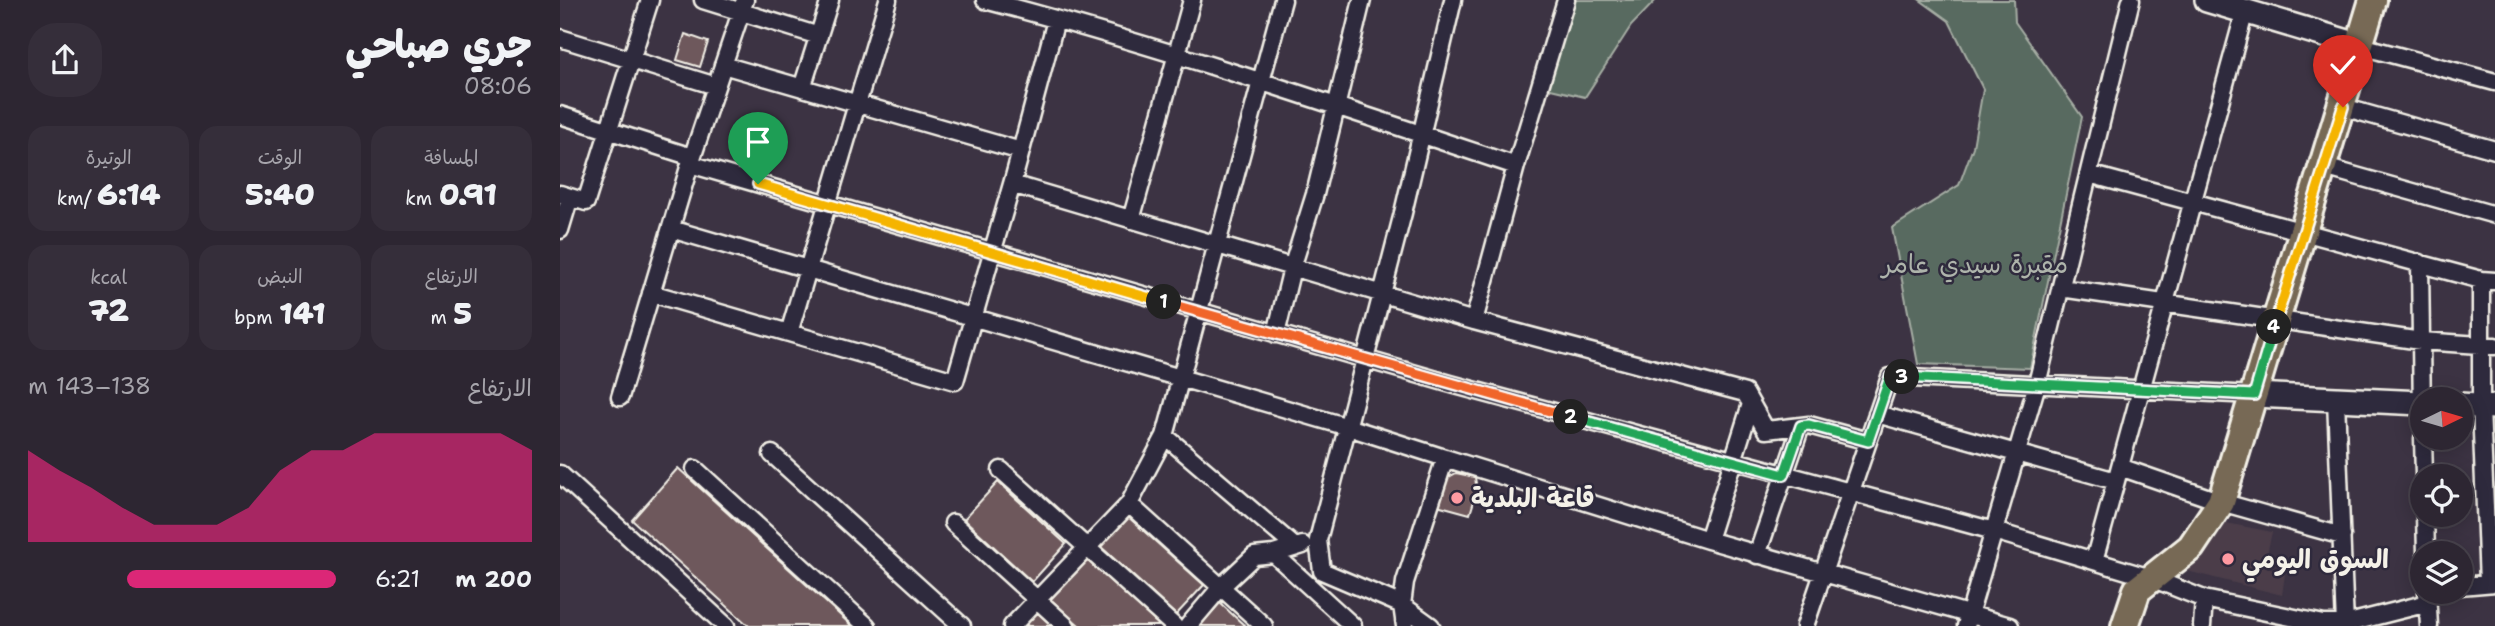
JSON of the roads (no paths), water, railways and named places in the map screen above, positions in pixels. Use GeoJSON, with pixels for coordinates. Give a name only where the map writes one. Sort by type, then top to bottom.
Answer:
{"type":"FeatureCollection","features":[{"type":"Feature","properties":{"kind":"main road"},"geometry":{"type":"LineString","coordinates":[[2207,0],[2361,46]]}},
{"type":"Feature","properties":{"kind":"main road"},"geometry":{"type":"LineString","coordinates":[[2125,626],[2137,590],[2191,547],[2221,502],[2343,107],[2373,0]]}},
{"type":"Feature","properties":{"kind":"main road"},"geometry":{"type":"LineString","coordinates":[[2254,395],[2410,402]]}},
{"type":"Feature","properties":{"kind":"street"},"geometry":{"type":"LineString","coordinates":[[560,230],[565,195],[586,202],[650,0]]}},
{"type":"Feature","properties":{"kind":"street"},"geometry":{"type":"LineString","coordinates":[[703,0],[743,6],[819,36]]}},
{"type":"Feature","properties":{"kind":"street"},"geometry":{"type":"LineString","coordinates":[[803,88],[830,0]]}},
{"type":"Feature","properties":{"kind":"street"},"geometry":{"type":"LineString","coordinates":[[789,333],[888,0]]}},
{"type":"Feature","properties":{"kind":"street"},"geometry":{"type":"LineString","coordinates":[[985,0],[1335,106],[1516,166]]}},
{"type":"Feature","properties":{"kind":"street"},"geometry":{"type":"LineString","coordinates":[[1131,220],[1192,0]]}},
{"type":"Feature","properties":{"kind":"street"},"geometry":{"type":"LineString","coordinates":[[1012,626],[1129,504],[1165,436],[1283,0]]}},
{"type":"Feature","properties":{"kind":"street"},"geometry":{"type":"LineString","coordinates":[[1276,334],[1292,268],[1315,194],[1363,0]]}},
{"type":"Feature","properties":{"kind":"street"},"geometry":{"type":"LineString","coordinates":[[1431,626],[1402,605],[1322,571],[1318,540],[1382,295],[1453,0]]}},
{"type":"Feature","properties":{"kind":"street"},"geometry":{"type":"LineString","coordinates":[[1474,321],[1516,166],[1566,0]]}},
{"type":"Feature","properties":{"kind":"street"},"geometry":{"type":"LineString","coordinates":[[1967,620],[2037,384],[2131,0]]}},
{"type":"Feature","properties":{"kind":"street"},"geometry":{"type":"LineString","coordinates":[[620,397],[691,160],[743,6]]}},
{"type":"Feature","properties":{"kind":"street"},"geometry":{"type":"LineString","coordinates":[[2094,561],[2245,11]]}},
{"type":"Feature","properties":{"kind":"street"},"geometry":{"type":"LineString","coordinates":[[651,293],[956,382],[1056,20]]}},
{"type":"Feature","properties":{"kind":"street"},"geometry":{"type":"LineString","coordinates":[[560,38],[716,86]]}},
{"type":"Feature","properties":{"kind":"street"},"geometry":{"type":"LineString","coordinates":[[2361,46],[2495,82]]}},
{"type":"Feature","properties":{"kind":"street"},"geometry":{"type":"LineString","coordinates":[[723,65],[1021,151]]}},
{"type":"Feature","properties":{"kind":"street"},"geometry":{"type":"LineString","coordinates":[[2343,107],[2495,150]]}},
{"type":"Feature","properties":{"kind":"street"},"geometry":{"type":"LineString","coordinates":[[560,115],[827,204],[1365,360],[1994,531],[2154,579],[2204,599],[2323,624],[2345,625],[2410,603]]}},
{"type":"Feature","properties":{"kind":"street"},"geometry":{"type":"LineString","coordinates":[[2324,167],[2495,215]]}},
{"type":"Feature","properties":{"kind":"street"},"geometry":{"type":"LineString","coordinates":[[2089,174],[2488,281],[2488,346],[2479,406],[2490,485],[2492,583],[2473,585]]}},
{"type":"Feature","properties":{"kind":"street"},"geometry":{"type":"LineString","coordinates":[[1012,184],[1382,295],[1745,393],[1766,430],[1809,425],[1868,441]]}},
{"type":"Feature","properties":{"kind":"street"},"geometry":{"type":"LineString","coordinates":[[671,229],[1348,427],[1967,620],[2010,626]]}},
{"type":"Feature","properties":{"kind":"street"},"geometry":{"type":"LineString","coordinates":[[2420,262],[2422,387]]}},
{"type":"Feature","properties":{"kind":"street"},"geometry":{"type":"LineString","coordinates":[[2061,288],[2421,341],[2488,346]]}},
{"type":"Feature","properties":{"kind":"street"},"geometry":{"type":"LineString","coordinates":[[1805,626],[1890,377],[2254,395]]}},
{"type":"Feature","properties":{"kind":"street"},"geometry":{"type":"LineString","coordinates":[[2336,399],[2345,625]]}},
{"type":"Feature","properties":{"kind":"street"},"geometry":{"type":"LineString","coordinates":[[1708,540],[1751,404]]}},
{"type":"Feature","properties":{"kind":"street"},"geometry":{"type":"LineString","coordinates":[[1877,414],[2016,453],[2118,474],[2342,536]]}},
{"type":"Feature","properties":{"kind":"street"},"geometry":{"type":"LineString","coordinates":[[1757,555],[1801,426]]}},
{"type":"Feature","properties":{"kind":"street"},"geometry":{"type":"LineString","coordinates":[[1165,436],[1295,547]]}},
{"type":"Feature","properties":{"kind":"street"},"geometry":{"type":"LineString","coordinates":[[772,454],[962,626]]}},
{"type":"Feature","properties":{"kind":"street"},"geometry":{"type":"LineString","coordinates":[[1405,626],[1402,605],[1405,582],[1445,458]]}},
{"type":"Feature","properties":{"kind":"street"},"geometry":{"type":"LineString","coordinates":[[695,469],[867,626]]}},
{"type":"Feature","properties":{"kind":"street"},"geometry":{"type":"LineString","coordinates":[[1001,470],[1174,626]]}},
{"type":"Feature","properties":{"kind":"street"},"geometry":{"type":"LineString","coordinates":[[560,474],[726,626]]}},
{"type":"Feature","properties":{"kind":"street"},"geometry":{"type":"LineString","coordinates":[[1129,504],[1264,626]]}},
{"type":"Feature","properties":{"kind":"street"},"geometry":{"type":"LineString","coordinates":[[953,523],[1066,626]]}},
{"type":"Feature","properties":{"kind":"street"},"geometry":{"type":"LineString","coordinates":[[1188,626],[1254,556],[1274,554],[1318,540]]}},
{"type":"Feature","properties":{"kind":"street"},"geometry":{"type":"LineString","coordinates":[[1274,554],[1353,626]]}},
{"type":"Feature","properties":{"kind":"street"},"geometry":{"type":"LineString","coordinates":[[2202,626],[2204,599]]}},
{"type":"Feature","properties":{"kind":"street"},"geometry":{"type":"LineString","coordinates":[[2428,604],[2429,626]]}},
{"type":"Feature","properties":{"kind":"place","name":"قاعة البلدية"},"geometry":{"type":"Point","coordinates":[1457,498]}},
{"type":"Feature","properties":{"kind":"place","name":"السوق اليومي"},"geometry":{"type":"Point","coordinates":[2228,559]}},
{"type":"Feature","properties":{"kind":"park label","name":"مقبرة سيدي عامر"},"geometry":{"type":"Point","coordinates":[1975,264]}}]}
